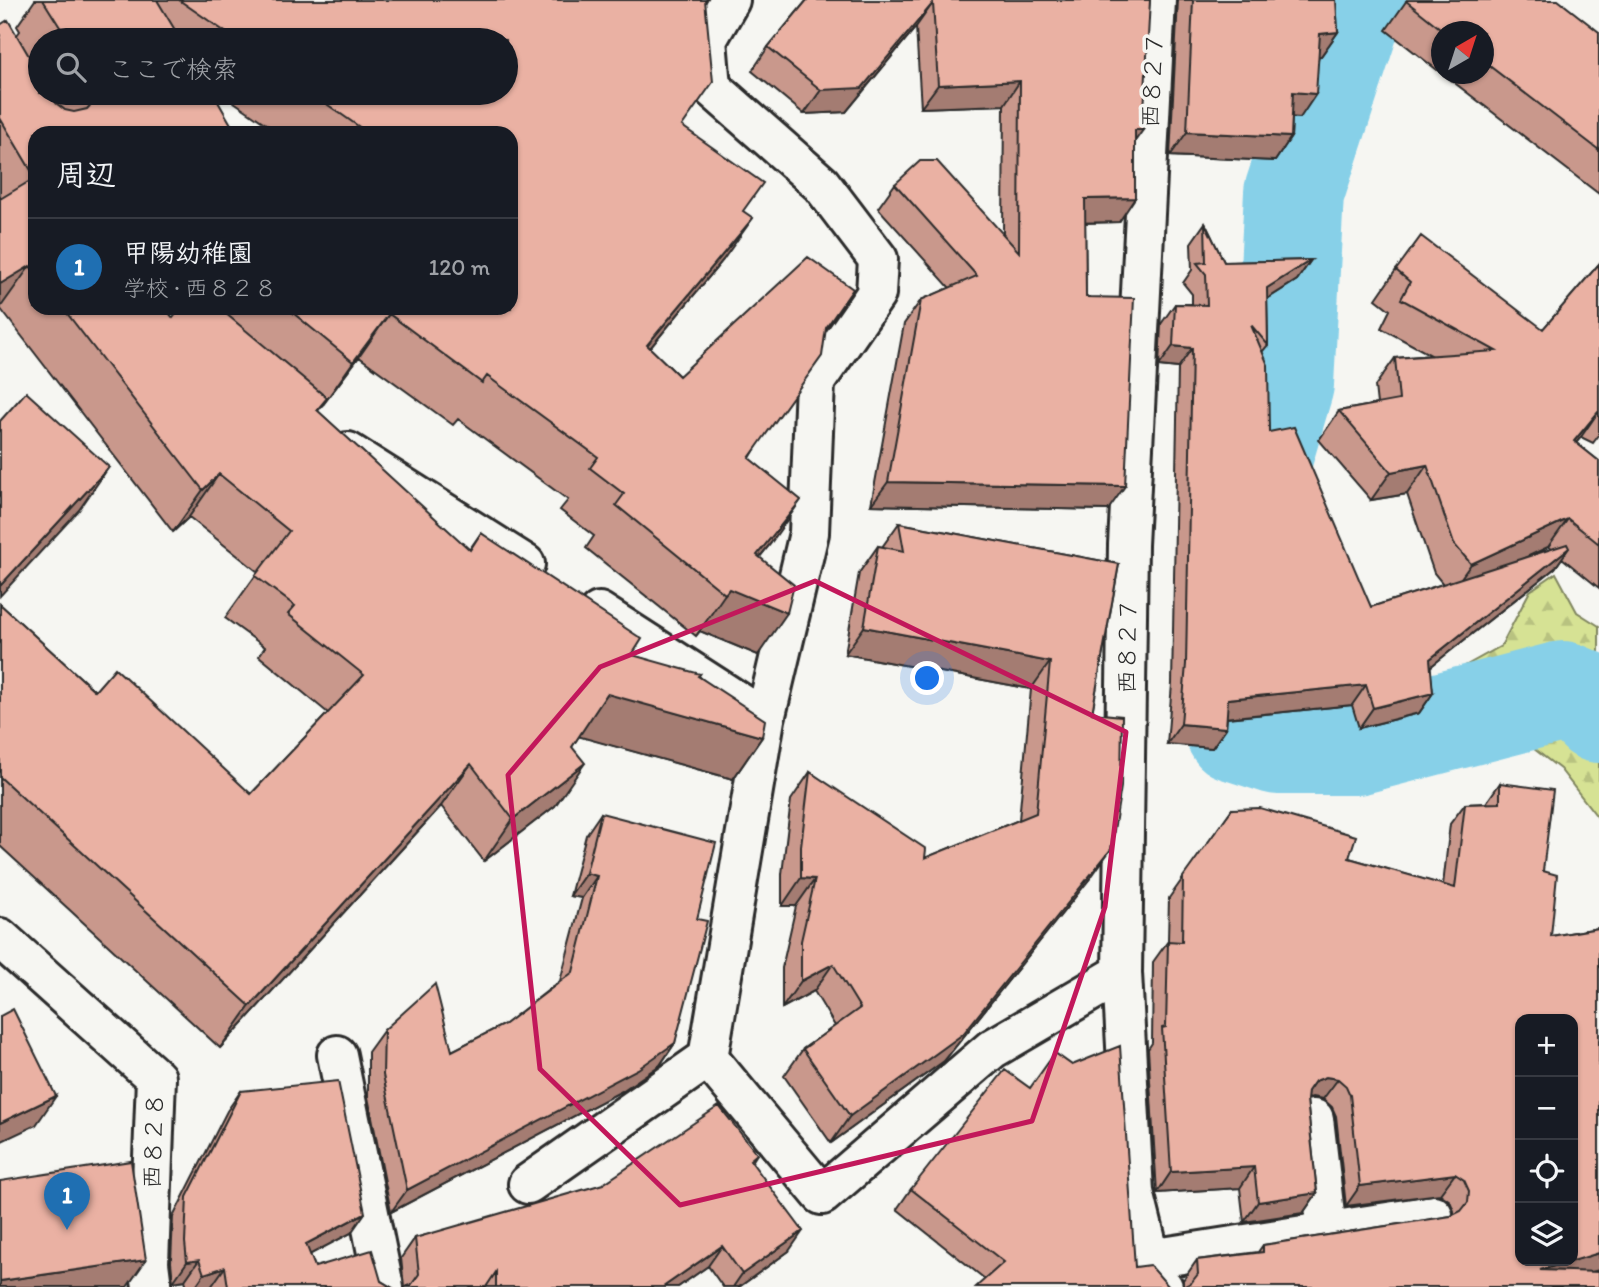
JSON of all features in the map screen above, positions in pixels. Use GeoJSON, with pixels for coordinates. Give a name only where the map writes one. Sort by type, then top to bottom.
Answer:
{"type":"FeatureCollection","features":[{"type":"Feature","properties":{"kind":"street"},"geometry":{"type":"LineString","coordinates":[[528,1184],[708,1058],[765,719],[809,533],[816,382],[876,294],[878,259],[821,184],[710,87],[707,40],[730,0]]}},
{"type":"Feature","properties":{"kind":"street","name":"西８２７"},"geometry":{"type":"LineString","coordinates":[[1156,0],[1128,545],[1122,973],[1134,1192],[1157,1273]]}},
{"type":"Feature","properties":{"kind":"street"},"geometry":{"type":"LineString","coordinates":[[323,432],[344,450],[765,719]]}},
{"type":"Feature","properties":{"kind":"street","name":"西８２８"},"geometry":{"type":"LineString","coordinates":[[0,938],[156,1078],[149,1263],[152,1287]]}},
{"type":"Feature","properties":{"kind":"street"},"geometry":{"type":"LineString","coordinates":[[708,1058],[822,1195],[992,1049],[1122,973]]}},
{"type":"Feature","properties":{"kind":"street"},"geometry":{"type":"LineString","coordinates":[[337,1055],[384,1287]]}},
{"type":"Feature","properties":{"kind":"street"},"geometry":{"type":"LineString","coordinates":[[1314,1119],[1326,1232]]}},
{"type":"Feature","properties":{"kind":"street"},"geometry":{"type":"LineString","coordinates":[[1157,1273],[1326,1232],[1433,1215]]}},
{"type":"Feature","properties":{"kind":"highlighted area"},"geometry":{"type":"Polygon","coordinates":[[[815,581],[1126,732],[1105,907],[1032,1121],[680,1205],[540,1069],[508,775],[600,667],[815,581]]]}},
{"type":"Feature","properties":{"kind":"green space"},"geometry":{"type":"Polygon","coordinates":[[[1556,573],[1577,612],[1599,626],[1599,819],[1560,769],[1525,742],[1464,727],[1454,685],[1465,666],[1501,646],[1530,591],[1556,573]]]}},
{"type":"Feature","properties":{"kind":"building"},"geometry":{"type":"Polygon","coordinates":[[[43,0],[157,0],[174,28],[60,28],[43,0]]]}},
{"type":"Feature","properties":{"kind":"building"},"geometry":{"type":"Polygon","coordinates":[[[179,0],[705,0],[713,82],[682,126],[763,183],[743,211],[753,218],[647,345],[679,376],[808,257],[853,289],[826,328],[822,356],[749,458],[801,500],[757,555],[794,585],[787,613],[729,589],[725,594],[616,505],[624,494],[590,468],[598,457],[487,376],[482,383],[390,315],[518,315],[518,126],[358,126],[328,105],[518,105],[518,28],[220,28],[179,0]]]}},
{"type":"Feature","properties":{"kind":"building"},"geometry":{"type":"Polygon","coordinates":[[[807,0],[1150,0],[1143,130],[1135,130],[1135,198],[1085,199],[1086,297],[1134,298],[1125,486],[888,482],[921,300],[977,276],[895,184],[920,161],[937,161],[1019,252],[1020,81],[938,85],[933,3],[862,88],[821,90],[768,47],[807,0]]]}},
{"type":"Feature","properties":{"kind":"building"},"geometry":{"type":"Polygon","coordinates":[[[1193,0],[1336,0],[1338,32],[1320,34],[1316,94],[1293,92],[1291,137],[1187,132],[1193,0]]]}},
{"type":"Feature","properties":{"kind":"building"},"geometry":{"type":"Polygon","coordinates":[[[1558,0],[1599,32],[1599,150],[1494,69],[1494,21],[1431,21],[1406,1],[1558,0]]]}},
{"type":"Feature","properties":{"kind":"building"},"geometry":{"type":"Polygon","coordinates":[[[8,20],[28,54],[28,105],[59,105],[74,112],[87,109],[90,105],[220,105],[232,126],[28,126],[28,165],[0,118],[0,25],[8,20]]]}},
{"type":"Feature","properties":{"kind":"building"},"geometry":{"type":"Polygon","coordinates":[[[28,182],[28,267],[0,284],[0,199],[28,182]]]}},
{"type":"Feature","properties":{"kind":"building"},"geometry":{"type":"Polygon","coordinates":[[[1205,223],[1224,262],[1311,260],[1267,288],[1268,345],[1251,325],[1268,365],[1269,432],[1294,427],[1371,607],[1567,544],[1569,548],[1430,659],[1433,693],[1373,708],[1366,685],[1228,699],[1226,728],[1181,724],[1186,664],[1192,348],[1173,346],[1175,304],[1207,305],[1206,274],[1197,263],[1206,262],[1205,223]]]}},
{"type":"Feature","properties":{"kind":"building"},"geometry":{"type":"Polygon","coordinates":[[[1421,236],[1543,329],[1599,264],[1599,411],[1574,441],[1599,461],[1599,544],[1568,519],[1471,564],[1454,544],[1427,465],[1391,472],[1339,411],[1399,400],[1395,358],[1496,351],[1401,299],[1410,282],[1396,270],[1421,236]]]}},
{"type":"Feature","properties":{"kind":"building"},"geometry":{"type":"Polygon","coordinates":[[[68,315],[171,315],[173,318],[175,315],[227,315],[327,398],[317,410],[470,550],[481,533],[642,639],[632,655],[700,674],[698,676],[765,720],[762,737],[607,694],[572,747],[585,763],[513,819],[471,764],[250,1006],[0,777],[0,604],[95,691],[115,668],[251,794],[364,675],[288,614],[295,606],[255,576],[289,531],[219,474],[203,490],[68,315]]]}},
{"type":"Feature","properties":{"kind":"building"},"geometry":{"type":"Polygon","coordinates":[[[296,315],[388,315],[353,362],[296,315]]]}},
{"type":"Feature","properties":{"kind":"building"},"geometry":{"type":"Polygon","coordinates":[[[26,392],[109,467],[0,586],[0,421],[26,392]]]}},
{"type":"Feature","properties":{"kind":"building"},"geometry":{"type":"Polygon","coordinates":[[[899,523],[1119,564],[1092,713],[1122,716],[1121,787],[1111,849],[963,1034],[850,1116],[803,1049],[860,1008],[833,964],[801,981],[801,941],[815,879],[801,878],[801,846],[810,772],[926,849],[925,858],[1036,813],[1050,662],[864,627],[878,546],[904,551],[899,523]]]}},
{"type":"Feature","properties":{"kind":"building"},"geometry":{"type":"Polygon","coordinates":[[[1500,783],[1553,790],[1543,871],[1557,875],[1551,936],[1599,928],[1599,1253],[1578,1259],[1578,1014],[1515,1014],[1515,1266],[1555,1266],[1540,1270],[1599,1272],[1599,1287],[1183,1287],[1191,1283],[1198,1274],[1197,1260],[1263,1252],[1263,1245],[1451,1216],[1461,1211],[1468,1202],[1469,1191],[1464,1180],[1455,1174],[1360,1186],[1350,1095],[1346,1086],[1338,1079],[1326,1077],[1315,1081],[1308,1091],[1307,1100],[1317,1193],[1258,1202],[1254,1167],[1171,1172],[1162,1028],[1166,1027],[1168,941],[1182,942],[1183,877],[1232,809],[1260,808],[1356,836],[1349,858],[1455,888],[1465,804],[1500,803],[1500,783]]]}},
{"type":"Feature","properties":{"kind":"building"},"geometry":{"type":"Polygon","coordinates":[[[601,813],[716,843],[697,919],[707,921],[675,1043],[638,1069],[407,1190],[383,1075],[384,1030],[435,984],[452,1051],[505,1024],[573,972],[597,876],[586,873],[601,813]]]}},
{"type":"Feature","properties":{"kind":"building"},"geometry":{"type":"Polygon","coordinates":[[[13,1009],[56,1096],[0,1123],[0,1016],[13,1009]]]}},
{"type":"Feature","properties":{"kind":"building"},"geometry":{"type":"Polygon","coordinates":[[[1120,1046],[1135,1267],[1150,1265],[1169,1287],[976,1287],[1004,1262],[911,1189],[1005,1070],[1030,1088],[1055,1053],[1072,1065],[1120,1046]]]}},
{"type":"Feature","properties":{"kind":"building"},"geometry":{"type":"Polygon","coordinates":[[[338,1081],[365,1213],[306,1244],[315,1267],[372,1250],[381,1281],[391,1287],[228,1287],[225,1267],[204,1274],[199,1260],[187,1262],[187,1197],[241,1091],[338,1081]]]}},
{"type":"Feature","properties":{"kind":"building"},"geometry":{"type":"Polygon","coordinates":[[[719,1106],[757,1154],[750,1160],[803,1231],[742,1274],[722,1246],[663,1287],[496,1287],[496,1272],[486,1287],[405,1287],[412,1284],[419,1274],[415,1238],[603,1184],[719,1106]]]}},
{"type":"Feature","properties":{"kind":"building"},"geometry":{"type":"Polygon","coordinates":[[[131,1161],[146,1260],[0,1281],[0,1181],[131,1161]]]}},
{"type":"Feature","properties":{"kind":"waterway"},"geometry":{"type":"LineString","coordinates":[[1357,0],[1294,193],[1284,384],[1240,535],[1235,731],[1278,745],[1355,745],[1563,691],[1587,701],[1599,713]]}},
{"type":"Feature","properties":{"kind":"place","name":"甲陽幼稚園"},"geometry":{"type":"Point","coordinates":[67,1230]}}]}
